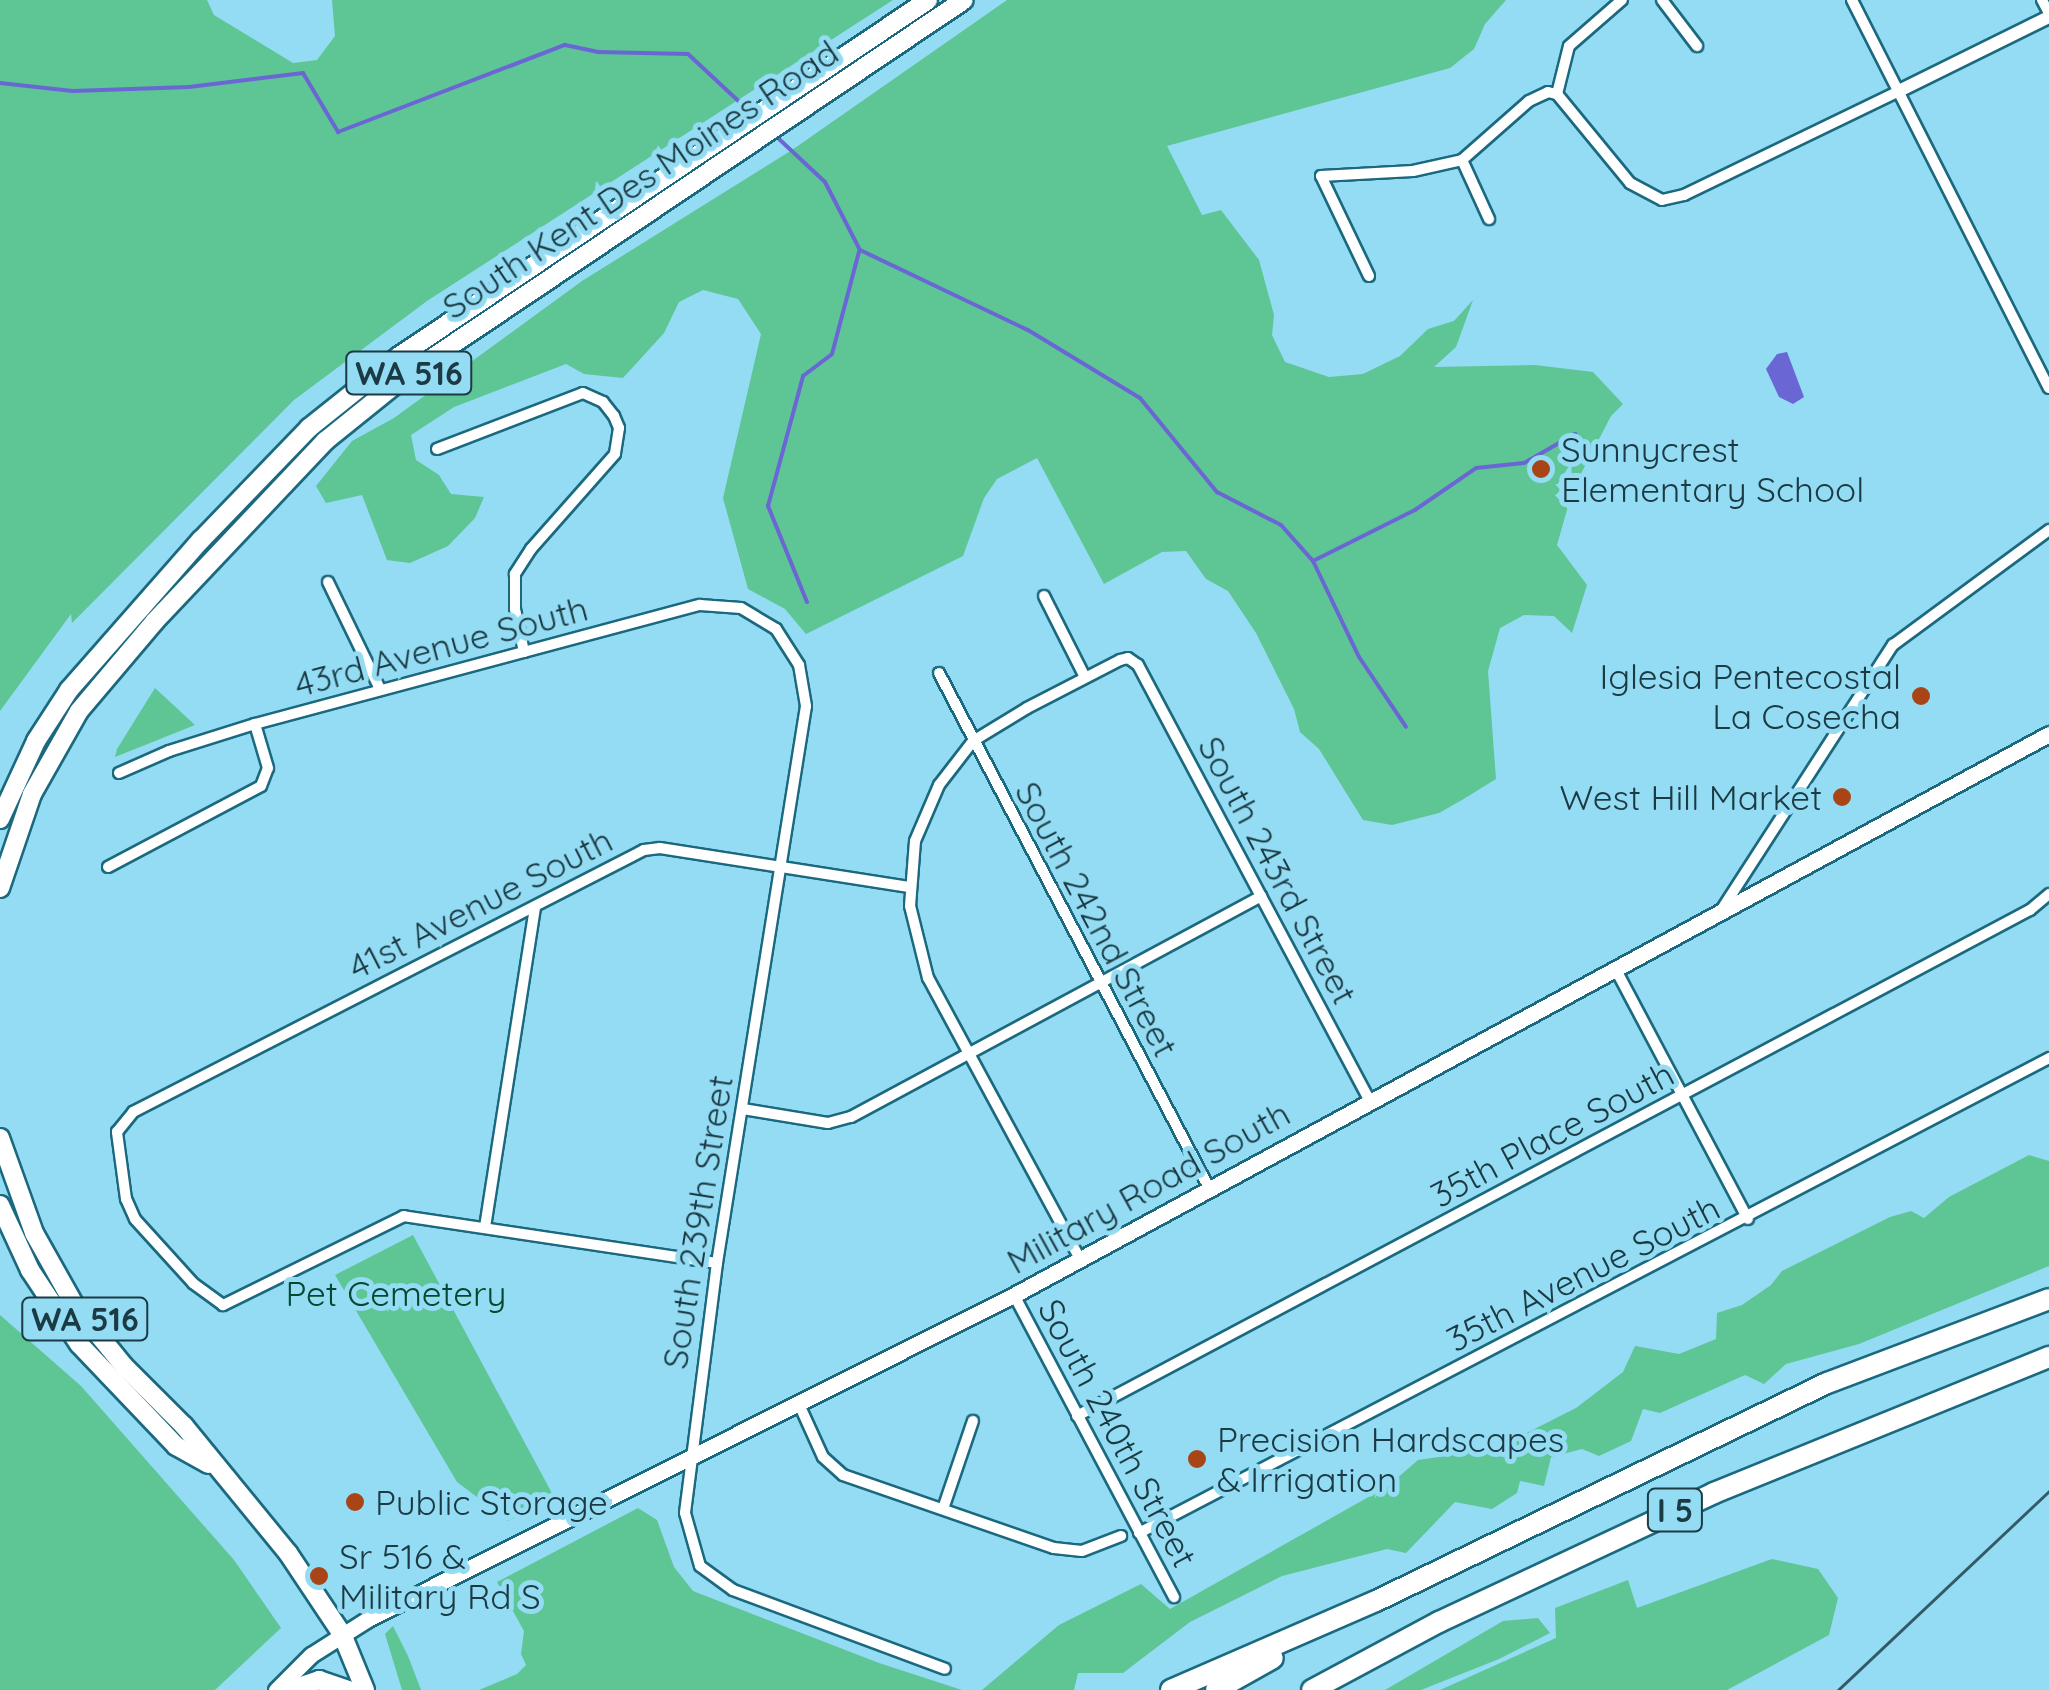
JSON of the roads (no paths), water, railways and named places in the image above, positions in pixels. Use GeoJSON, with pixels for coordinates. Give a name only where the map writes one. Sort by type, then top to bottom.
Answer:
{"type":"FeatureCollection","features":[{"type":"Feature","properties":{"kind":"highway","name":"South Kent Des Moines Road"},"geometry":{"type":"LineString","coordinates":[[0,819],[36,741],[69,690],[201,540],[309,428],[398,357],[928,0]]}},
{"type":"Feature","properties":{"kind":"highway","name":"South Kent Des Moines Road"},"geometry":{"type":"LineString","coordinates":[[0,888],[32,794],[80,711],[146,631],[325,441],[423,364],[964,0]]}},
{"type":"Feature","properties":{"kind":"highway","name":"WA 516"},"geometry":{"type":"LineString","coordinates":[[0,1138],[34,1233],[75,1306],[124,1366],[184,1426],[288,1553],[342,1634],[365,1690]]}},
{"type":"Feature","properties":{"kind":"highway","name":"WA 516"},"geometry":{"type":"LineString","coordinates":[[0,1205],[30,1270],[92,1360],[176,1446],[217,1469]]}},
{"type":"Feature","properties":{"kind":"highway","name":"I 5"},"geometry":{"type":"LineString","coordinates":[[1216,1690],[1376,1601],[1827,1383],[2049,1299]]}},
{"type":"Feature","properties":{"kind":"highway","name":"I 5"},"geometry":{"type":"LineString","coordinates":[[1312,1690],[1439,1622],[1649,1522],[2049,1356]]}},
{"type":"Feature","properties":{"kind":"highway"},"geometry":{"type":"LineString","coordinates":[[1170,1690],[1376,1601]]}},
{"type":"Feature","properties":{"kind":"highway"},"geometry":{"type":"LineString","coordinates":[[290,1690],[319,1680],[348,1690]]}},
{"type":"Feature","properties":{"kind":"main road","name":"Military Road South"},"geometry":{"type":"LineString","coordinates":[[276,1690],[311,1655],[342,1634],[1014,1295],[2049,734]]}},
{"type":"Feature","properties":{"kind":"street"},"geometry":{"type":"LineString","coordinates":[[1557,94],[1569,46],[1622,0]]}},
{"type":"Feature","properties":{"kind":"street"},"geometry":{"type":"LineString","coordinates":[[1662,0],[1697,46]]}},
{"type":"Feature","properties":{"kind":"street"},"geometry":{"type":"LineString","coordinates":[[1852,0],[2049,388]]}},
{"type":"Feature","properties":{"kind":"street"},"geometry":{"type":"LineString","coordinates":[[1369,276],[1321,176],[1413,171],[1462,160],[1529,101],[1548,92],[1557,94],[1630,183],[1662,200],[1684,195],[2049,15],[2042,0]]}},
{"type":"Feature","properties":{"kind":"street"},"geometry":{"type":"LineString","coordinates":[[1462,160],[1489,219]]}},
{"type":"Feature","properties":{"kind":"street"},"geometry":{"type":"LineString","coordinates":[[437,449],[583,393],[603,402],[614,416],[618,428],[615,454],[531,548],[516,574],[515,609],[524,652]]}},
{"type":"Feature","properties":{"kind":"street"},"geometry":{"type":"LineString","coordinates":[[1720,910],[1893,645],[2049,530]]}},
{"type":"Feature","properties":{"kind":"street"},"geometry":{"type":"LineString","coordinates":[[328,582],[380,689]]}},
{"type":"Feature","properties":{"kind":"street"},"geometry":{"type":"LineString","coordinates":[[1044,596],[1085,678],[973,742],[950,769],[922,819],[909,887],[912,927],[922,963],[1080,1259]]}},
{"type":"Feature","properties":{"kind":"street","name":"43rd Avenue South"},"geometry":{"type":"LineString","coordinates":[[119,773],[169,751],[255,724],[714,603],[756,613],[776,629]]}},
{"type":"Feature","properties":{"kind":"street","name":"South 239th Street"},"geometry":{"type":"LineString","coordinates":[[776,629],[799,665],[806,706],[717,1263],[685,1513],[700,1566],[712,1578],[733,1590],[945,1669]]}},
{"type":"Feature","properties":{"kind":"street","name":"South 243rd Street"},"geometry":{"type":"LineString","coordinates":[[1085,678],[1124,658],[1138,665],[1369,1100]]}},
{"type":"Feature","properties":{"kind":"street","name":"South 242nd Street"},"geometry":{"type":"LineString","coordinates":[[938,674],[1210,1188]]}},
{"type":"Feature","properties":{"kind":"street"},"geometry":{"type":"LineString","coordinates":[[108,868],[261,786],[268,768],[255,724]]}},
{"type":"Feature","properties":{"kind":"street","name":"41st Avenue South"},"geometry":{"type":"LineString","coordinates":[[485,1227],[404,1216],[232,1304],[223,1305],[208,1296],[135,1218],[122,1177],[116,1132],[133,1112],[536,907],[605,867],[652,848],[909,887]]}},
{"type":"Feature","properties":{"kind":"street","name":"35th Place South"},"geometry":{"type":"LineString","coordinates":[[1078,1416],[2030,910],[2049,894]]}},
{"type":"Feature","properties":{"kind":"street"},"geometry":{"type":"LineString","coordinates":[[743,1109],[812,1122],[840,1122],[1260,896]]}},
{"type":"Feature","properties":{"kind":"street"},"geometry":{"type":"LineString","coordinates":[[536,907],[485,1227],[717,1263]]}},
{"type":"Feature","properties":{"kind":"street"},"geometry":{"type":"LineString","coordinates":[[1616,968],[1748,1219]]}},
{"type":"Feature","properties":{"kind":"street","name":"35th Avenue South"},"geometry":{"type":"LineString","coordinates":[[1139,1533],[1748,1219],[2049,1058]]}},
{"type":"Feature","properties":{"kind":"street","name":"South 240th Street"},"geometry":{"type":"LineString","coordinates":[[1014,1295],[1174,1597]]}},
{"type":"Feature","properties":{"kind":"street"},"geometry":{"type":"LineString","coordinates":[[798,1402],[816,1445],[836,1470],[1041,1545],[1069,1550],[1099,1546],[1122,1536]]}},
{"type":"Feature","properties":{"kind":"street"},"geometry":{"type":"LineString","coordinates":[[943,1509],[973,1421]]}},
{"type":"Feature","properties":{"kind":"waterway"},"geometry":{"type":"LineString","coordinates":[[0,83],[73,91],[189,87],[303,73],[338,132],[565,45],[598,52],[688,54],[747,109]]}},
{"type":"Feature","properties":{"kind":"waterway"},"geometry":{"type":"LineString","coordinates":[[779,139],[825,182],[860,250],[1028,330],[1140,398],[1217,492],[1281,525],[1313,561],[1359,657],[1406,727]]}},
{"type":"Feature","properties":{"kind":"waterway"},"geometry":{"type":"LineString","coordinates":[[807,602],[768,506],[803,376],[832,354],[859,252]]}},
{"type":"Feature","properties":{"kind":"waterway"},"geometry":{"type":"LineString","coordinates":[[1313,561],[1415,510],[1476,468],[1524,463],[1575,434]]}},
{"type":"Feature","properties":{"kind":"tram line"},"geometry":{"type":"LineString","coordinates":[[1838,1690],[2049,1491]]}},
{"type":"Feature","properties":{"kind":"place","name":"Sunnycrest Elementary School"},"geometry":{"type":"Point","coordinates":[1541,469]}},
{"type":"Feature","properties":{"kind":"place","name":"Iglesia Pentecostal La Cosecha"},"geometry":{"type":"Point","coordinates":[1921,696]}},
{"type":"Feature","properties":{"kind":"place","name":"West Hill Market"},"geometry":{"type":"Point","coordinates":[1842,797]}},
{"type":"Feature","properties":{"kind":"place","name":"Precision Hardscapes & Irrigation"},"geometry":{"type":"Point","coordinates":[1197,1459]}},
{"type":"Feature","properties":{"kind":"place","name":"Public Storage"},"geometry":{"type":"Point","coordinates":[355,1502]}},
{"type":"Feature","properties":{"kind":"place","name":"Sr 516 & Military Rd S"},"geometry":{"type":"Point","coordinates":[319,1576]}},
{"type":"Feature","properties":{"kind":"park label","name":"Pet Cemetery"},"geometry":{"type":"Point","coordinates":[396,1293]}}]}
